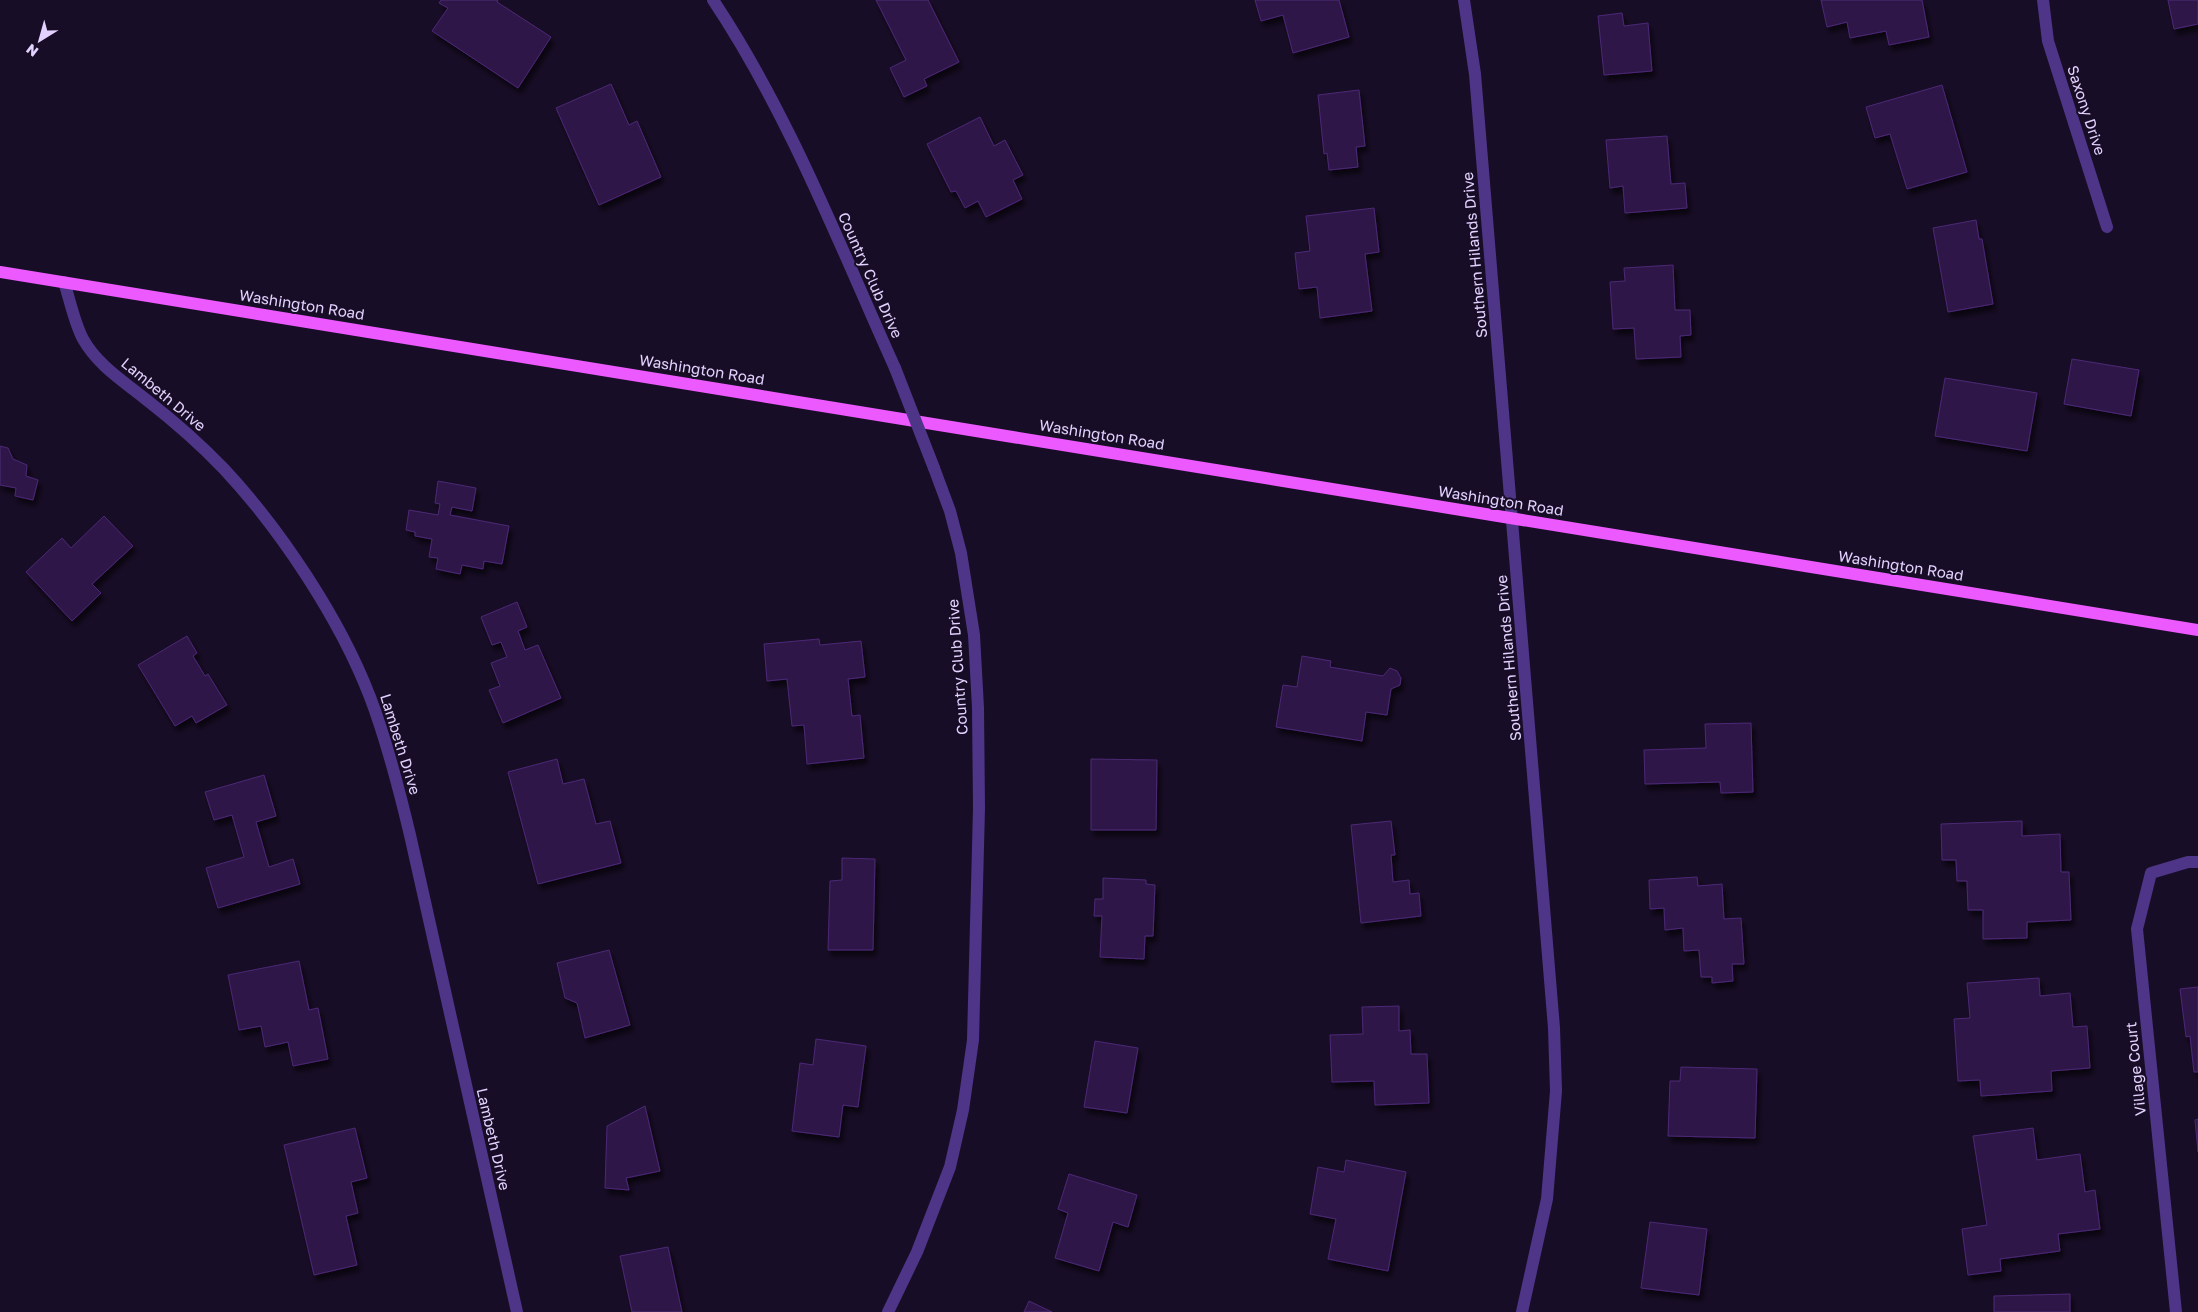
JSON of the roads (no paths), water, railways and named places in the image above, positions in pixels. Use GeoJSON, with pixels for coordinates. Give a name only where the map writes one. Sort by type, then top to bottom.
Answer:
{"type":"FeatureCollection","features":[{"type":"Feature","properties":{"kind":"main road","name":"Washington Road"},"geometry":{"type":"LineString","coordinates":[[0,272],[2198,630]]}},
{"type":"Feature","properties":{"kind":"street","name":"Country Club Drive"},"geometry":{"type":"LineString","coordinates":[[713,0],[736,34],[795,147],[895,368],[950,511],[961,553],[974,635],[978,708],[979,808],[973,1040],[963,1110],[950,1167],[917,1252],[888,1312]]}},
{"type":"Feature","properties":{"kind":"street","name":"Southern Hilands Drive"},"geometry":{"type":"LineString","coordinates":[[1464,0],[1475,74],[1554,1028],[1556,1091],[1547,1199],[1522,1312]]}},
{"type":"Feature","properties":{"kind":"street","name":"Saxony Drive"},"geometry":{"type":"LineString","coordinates":[[2044,0],[2048,41],[2107,227]]}},
{"type":"Feature","properties":{"kind":"street","name":"Lambeth Drive"},"geometry":{"type":"LineString","coordinates":[[64,282],[82,338],[97,360],[190,434],[225,470],[260,512],[298,566],[331,618],[370,697],[396,778],[410,835],[517,1312]]}},
{"type":"Feature","properties":{"kind":"street","name":"Village Court"},"geometry":{"type":"LineString","coordinates":[[2176,1312],[2137,929],[2151,873],[2188,862],[2198,862]]}}]}
